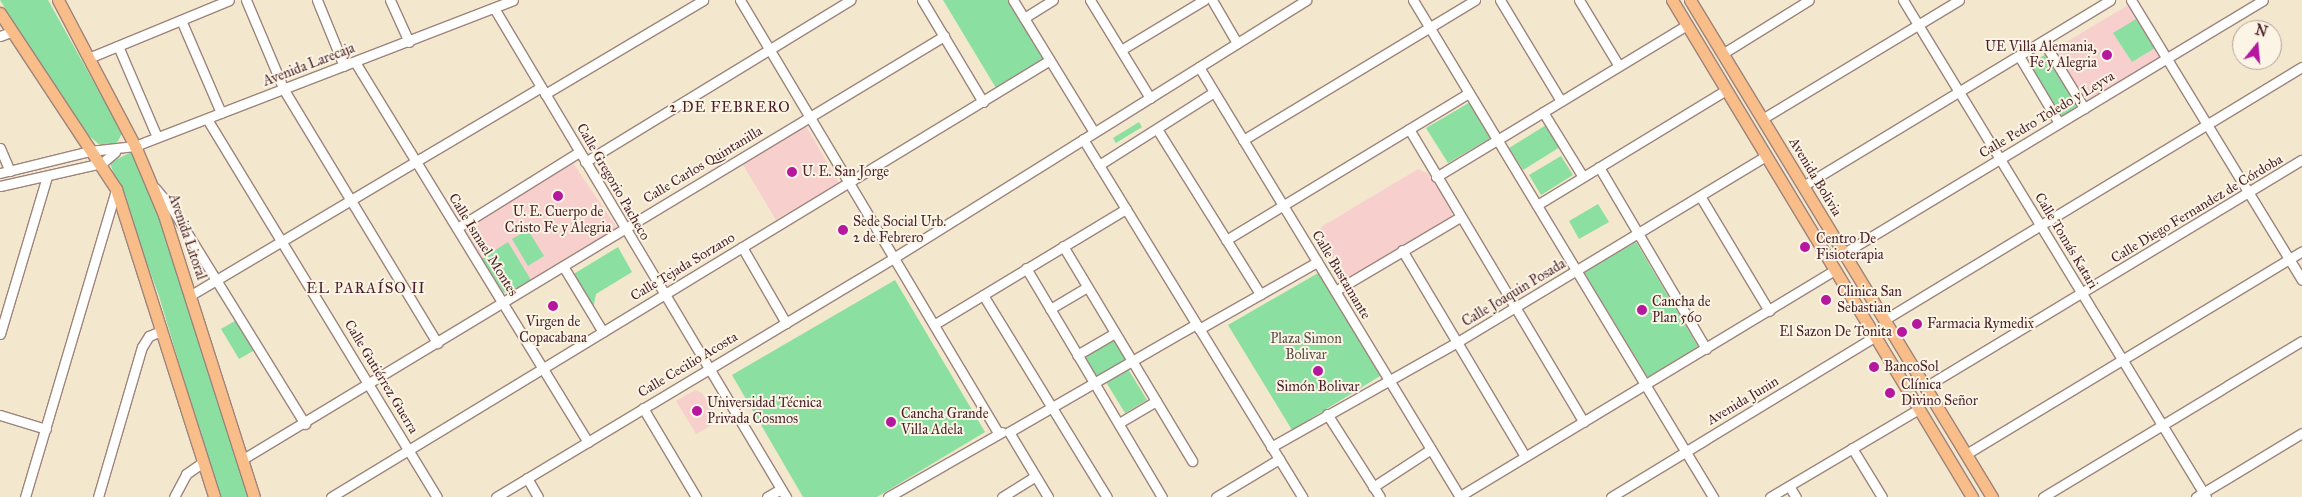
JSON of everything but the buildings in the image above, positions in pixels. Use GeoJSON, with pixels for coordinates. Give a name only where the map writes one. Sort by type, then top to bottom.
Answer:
{"type":"FeatureCollection","features":[{"type":"Feature","properties":{"kind":"main road","name":"Avenida Litoral"},"geometry":{"type":"LineString","coordinates":[[58,0],[91,57],[135,146],[152,186],[191,295],[254,497]]}},
{"type":"Feature","properties":{"kind":"main road"},"geometry":{"type":"LineString","coordinates":[[1672,0],[1972,497]]}},
{"type":"Feature","properties":{"kind":"main road","name":"Avenida Bolivia"},"geometry":{"type":"LineString","coordinates":[[1690,0],[1992,497]]}},
{"type":"Feature","properties":{"kind":"main road"},"geometry":{"type":"LineString","coordinates":[[0,12],[90,151],[102,163],[116,189],[214,497]]}},
{"type":"Feature","properties":{"kind":"street"},"geometry":{"type":"LineString","coordinates":[[91,57],[229,0]]}},
{"type":"Feature","properties":{"kind":"street"},"geometry":{"type":"LineString","coordinates":[[246,0],[284,90],[437,343]]}},
{"type":"Feature","properties":{"kind":"street"},"geometry":{"type":"LineString","coordinates":[[317,0],[344,66]]}},
{"type":"Feature","properties":{"kind":"street"},"geometry":{"type":"LineString","coordinates":[[390,0],[409,42]]}},
{"type":"Feature","properties":{"kind":"street","name":"Avenida Larecaja"},"geometry":{"type":"LineString","coordinates":[[0,173],[90,151],[115,152],[135,146],[409,42],[513,0]]}},
{"type":"Feature","properties":{"kind":"street"},"geometry":{"type":"LineString","coordinates":[[191,295],[416,161],[702,0]]}},
{"type":"Feature","properties":{"kind":"street"},"geometry":{"type":"LineString","coordinates":[[740,0],[935,324],[997,431]]}},
{"type":"Feature","properties":{"kind":"street"},"geometry":{"type":"LineString","coordinates":[[830,0],[836,9]]}},
{"type":"Feature","properties":{"kind":"street"},"geometry":{"type":"LineString","coordinates":[[585,162],[850,0]]}},
{"type":"Feature","properties":{"kind":"street"},"geometry":{"type":"LineString","coordinates":[[922,0],[983,102]]}},
{"type":"Feature","properties":{"kind":"street"},"geometry":{"type":"LineString","coordinates":[[1013,0],[1094,132]]}},
{"type":"Feature","properties":{"kind":"street"},"geometry":{"type":"LineString","coordinates":[[1024,18],[1053,0]]}},
{"type":"Feature","properties":{"kind":"street"},"geometry":{"type":"LineString","coordinates":[[1090,0],[1150,98]]}},
{"type":"Feature","properties":{"kind":"street"},"geometry":{"type":"LineString","coordinates":[[1121,50],[1204,0]]}},
{"type":"Feature","properties":{"kind":"street"},"geometry":{"type":"LineString","coordinates":[[1212,0],[1237,43]]}},
{"type":"Feature","properties":{"kind":"street","name":"Calle Cecilio Acosta"},"geometry":{"type":"LineString","coordinates":[[496,497],[894,257],[1306,0]]}},
{"type":"Feature","properties":{"kind":"street"},"geometry":{"type":"LineString","coordinates":[[1414,0],[1713,497]]}},
{"type":"Feature","properties":{"kind":"street"},"geometry":{"type":"LineString","coordinates":[[1243,140],[1476,0]]}},
{"type":"Feature","properties":{"kind":"street"},"geometry":{"type":"LineString","coordinates":[[1500,0],[1561,101]]}},
{"type":"Feature","properties":{"kind":"street"},"geometry":{"type":"LineString","coordinates":[[1579,0],[1619,66]]}},
{"type":"Feature","properties":{"kind":"street"},"geometry":{"type":"LineString","coordinates":[[1722,54],[1809,0]]}},
{"type":"Feature","properties":{"kind":"street","name":"Calle Tomás Katari"},"geometry":{"type":"LineString","coordinates":[[1903,0],[2162,425],[2202,496]]}},
{"type":"Feature","properties":{"kind":"street"},"geometry":{"type":"LineString","coordinates":[[1762,119],[1959,0]]}},
{"type":"Feature","properties":{"kind":"street"},"geometry":{"type":"LineString","coordinates":[[1803,186],[2110,0]]}},
{"type":"Feature","properties":{"kind":"street"},"geometry":{"type":"LineString","coordinates":[[2131,0],[2302,280]]}},
{"type":"Feature","properties":{"kind":"street","name":"Calle Pedro Toledo y Leyva"},"geometry":{"type":"LineString","coordinates":[[1844,253],[2264,0]]}},
{"type":"Feature","properties":{"kind":"street","name":"Calle Gregorio Pacheco"},"geometry":{"type":"LineString","coordinates":[[494,8],[663,295],[783,493]]}},
{"type":"Feature","properties":{"kind":"street"},"geometry":{"type":"LineString","coordinates":[[181,20],[221,113]]}},
{"type":"Feature","properties":{"kind":"street"},"geometry":{"type":"LineString","coordinates":[[1436,177],[1687,25]]}},
{"type":"Feature","properties":{"kind":"street"},"geometry":{"type":"LineString","coordinates":[[0,36],[12,32]]}},
{"type":"Feature","properties":{"kind":"street","name":"Calle Carlos Quintanilla"},"geometry":{"type":"LineString","coordinates":[[243,459],[370,385],[944,36]]}},
{"type":"Feature","properties":{"kind":"street"},"geometry":{"type":"LineString","coordinates":[[2043,41],[2084,108]]}},
{"type":"Feature","properties":{"kind":"street"},"geometry":{"type":"LineString","coordinates":[[118,46],[157,137]]}},
{"type":"Feature","properties":{"kind":"street"},"geometry":{"type":"LineString","coordinates":[[2018,56],[2059,123]]}},
{"type":"Feature","properties":{"kind":"street","name":"Calle Tejada Sorzano"},"geometry":{"type":"LineString","coordinates":[[331,497],[1050,60]]}},
{"type":"Feature","properties":{"kind":"street","name":"Calle Ismael Montes"},"geometry":{"type":"LineString","coordinates":[[355,62],[588,442]]}},
{"type":"Feature","properties":{"kind":"street","name":"Calle Bustamante"},"geometry":{"type":"LineString","coordinates":[[1199,67],[1460,496]]}},
{"type":"Feature","properties":{"kind":"street","name":"Avenida Junin"},"geometry":{"type":"LineString","coordinates":[[1611,497],[1875,336],[1887,324],[2040,224],[2302,67]]}},
{"type":"Feature","properties":{"kind":"street"},"geometry":{"type":"LineString","coordinates":[[1537,205],[1726,90]]}},
{"type":"Feature","properties":{"kind":"street"},"geometry":{"type":"LineString","coordinates":[[1099,165],[1214,92]]}},
{"type":"Feature","properties":{"kind":"street"},"geometry":{"type":"LineString","coordinates":[[1226,240],[1469,93]]}},
{"type":"Feature","properties":{"kind":"street"},"geometry":{"type":"LineString","coordinates":[[1543,112],[1583,177]]}},
{"type":"Feature","properties":{"kind":"street","name":"Calle Gutiérrez Guerra"},"geometry":{"type":"LineString","coordinates":[[207,118],[437,497]]}},
{"type":"Feature","properties":{"kind":"street"},"geometry":{"type":"LineString","coordinates":[[1157,129],[1260,294]]}},
{"type":"Feature","properties":{"kind":"street"},"geometry":{"type":"LineString","coordinates":[[1409,129],[1584,422]]}},
{"type":"Feature","properties":{"kind":"street"},"geometry":{"type":"LineString","coordinates":[[1083,139],[1302,497]]}},
{"type":"Feature","properties":{"kind":"street"},"geometry":{"type":"LineString","coordinates":[[0,148],[10,171]]}},
{"type":"Feature","properties":{"kind":"street","name":"Avenida Larecaja"},"geometry":{"type":"LineString","coordinates":[[0,186],[102,163],[115,152]]}},
{"type":"Feature","properties":{"kind":"street"},"geometry":{"type":"LineString","coordinates":[[457,228],[580,152]]}},
{"type":"Feature","properties":{"kind":"street","name":"Calle Joaquin Posada"},"geometry":{"type":"LineString","coordinates":[[1271,447],[1388,379],[1459,341],[1766,156]]}},
{"type":"Feature","properties":{"kind":"street","name":"Calle Diego Fernandez de Córdoba"},"geometry":{"type":"LineString","coordinates":[[1925,387],[2302,160]]}},
{"type":"Feature","properties":{"kind":"street"},"geometry":{"type":"LineString","coordinates":[[1599,167],[1637,235],[1706,349]]}},
{"type":"Feature","properties":{"kind":"street"},"geometry":{"type":"LineString","coordinates":[[0,334],[47,176]]}},
{"type":"Feature","properties":{"kind":"street"},"geometry":{"type":"LineString","coordinates":[[152,186],[171,207],[305,424]]}},
{"type":"Feature","properties":{"kind":"street"},"geometry":{"type":"LineString","coordinates":[[25,497],[116,189]]}},
{"type":"Feature","properties":{"kind":"street"},"geometry":{"type":"LineString","coordinates":[[1700,196],[1768,311]]}},
{"type":"Feature","properties":{"kind":"street"},"geometry":{"type":"LineString","coordinates":[[935,324],[1126,209]]}},
{"type":"Feature","properties":{"kind":"street"},"geometry":{"type":"LineString","coordinates":[[1335,291],[1460,217]]}},
{"type":"Feature","properties":{"kind":"street"},"geometry":{"type":"LineString","coordinates":[[1063,246],[1192,461]]}},
{"type":"Feature","properties":{"kind":"street"},"geometry":{"type":"LineString","coordinates":[[742,247],[786,322]]}},
{"type":"Feature","properties":{"kind":"street"},"geometry":{"type":"LineString","coordinates":[[1402,250],[1459,341],[1525,456]]}},
{"type":"Feature","properties":{"kind":"street"},"geometry":{"type":"LineString","coordinates":[[1966,454],[2302,251]]}},
{"type":"Feature","properties":{"kind":"street"},"geometry":{"type":"LineString","coordinates":[[888,497],[997,431],[1009,432],[1053,408],[1132,360],[1260,294],[1317,262]]}},
{"type":"Feature","properties":{"kind":"street"},"geometry":{"type":"LineString","coordinates":[[563,266],[603,332]]}},
{"type":"Feature","properties":{"kind":"street"},"geometry":{"type":"LineString","coordinates":[[1026,268],[1162,497]]}},
{"type":"Feature","properties":{"kind":"street"},"geometry":{"type":"LineString","coordinates":[[1460,496],[1646,386],[1835,270]]}},
{"type":"Feature","properties":{"kind":"street"},"geometry":{"type":"LineString","coordinates":[[1050,309],[1087,287]]}},
{"type":"Feature","properties":{"kind":"street"},"geometry":{"type":"LineString","coordinates":[[984,294],[1107,497]]}},
{"type":"Feature","properties":{"kind":"street"},"geometry":{"type":"LineString","coordinates":[[98,497],[142,347],[149,336],[161,331]]}},
{"type":"Feature","properties":{"kind":"street"},"geometry":{"type":"LineString","coordinates":[[1077,355],[1115,333]]}},
{"type":"Feature","properties":{"kind":"street"},"geometry":{"type":"LineString","coordinates":[[2043,497],[2302,341]]}},
{"type":"Feature","properties":{"kind":"street"},"geometry":{"type":"LineString","coordinates":[[1119,424],[1156,401]]}},
{"type":"Feature","properties":{"kind":"street"},"geometry":{"type":"LineString","coordinates":[[643,408],[696,497]]}},
{"type":"Feature","properties":{"kind":"street"},"geometry":{"type":"LineString","coordinates":[[1770,497],[1919,409]]}},
{"type":"Feature","properties":{"kind":"street"},"geometry":{"type":"LineString","coordinates":[[1327,414],[1380,497]]}},
{"type":"Feature","properties":{"kind":"street"},"geometry":{"type":"LineString","coordinates":[[0,415],[46,429]]}},
{"type":"Feature","properties":{"kind":"street"},"geometry":{"type":"LineString","coordinates":[[1009,432],[1048,497]]}},
{"type":"Feature","properties":{"kind":"street"},"geometry":{"type":"LineString","coordinates":[[2202,496],[2302,433]]}},
{"type":"Feature","properties":{"kind":"street"},"geometry":{"type":"LineString","coordinates":[[1852,448],[1882,497]]}},
{"type":"Feature","properties":{"kind":"street"},"geometry":{"type":"LineString","coordinates":[[1373,486],[1431,449]]}},
{"type":"Feature","properties":{"kind":"street"},"geometry":{"type":"LineString","coordinates":[[1216,497],[1279,459]]}},
{"type":"Feature","properties":{"kind":"street"},"geometry":{"type":"LineString","coordinates":[[174,497],[186,474],[203,462]]}},
{"type":"Feature","properties":{"kind":"street"},"geometry":{"type":"LineString","coordinates":[[1002,497],[1035,476]]}},
{"type":"Feature","properties":{"kind":"street"},"geometry":{"type":"LineString","coordinates":[[527,478],[538,497]]}},
{"type":"Feature","properties":{"kind":"street"},"geometry":{"type":"LineString","coordinates":[[1789,486],[1796,497]]}},
{"type":"Feature","properties":{"kind":"street"},"geometry":{"type":"LineString","coordinates":[[767,497],[783,493]]}},
{"type":"Feature","properties":{"kind":"shaded area","name":"UE Villa Alemania, Fe y Alegria"},"geometry":{"type":"Polygon","coordinates":[[[2128,5],[2161,60],[2086,104],[2053,50],[2128,5]]]}},
{"type":"Feature","properties":{"kind":"shaded area","name":"U. E. San Jorge"},"geometry":{"type":"Polygon","coordinates":[[[806,126],[839,183],[776,220],[743,165],[806,126]]]}},
{"type":"Feature","properties":{"kind":"shaded area","name":"U. E. Cuerpo de Cristo Fe y Alegria"},"geometry":{"type":"Polygon","coordinates":[[[573,163],[618,229],[509,294],[503,292],[464,228],[573,163]]]}},
{"type":"Feature","properties":{"kind":"shaded area"},"geometry":{"type":"Polygon","coordinates":[[[1418,169],[1427,173],[1452,207],[1452,217],[1347,278],[1342,274],[1319,237],[1321,227],[1418,169]]]}},
{"type":"Feature","properties":{"kind":"shaded area","name":"Universidad Técnica Privada Cosmos"},"geometry":{"type":"Polygon","coordinates":[[[695,390],[702,393],[719,421],[696,434],[676,401],[695,390]]]}},
{"type":"Feature","properties":{"kind":"green space"},"geometry":{"type":"Polygon","coordinates":[[[0,0],[48,0],[122,133],[116,145],[102,147],[79,127],[0,0]]]}},
{"type":"Feature","properties":{"kind":"green space"},"geometry":{"type":"Polygon","coordinates":[[[943,0],[1017,0],[1051,56],[996,88],[943,0]]]}},
{"type":"Feature","properties":{"kind":"green space"},"geometry":{"type":"Polygon","coordinates":[[[2136,19],[2155,48],[2132,62],[2113,33],[2136,19]]]}},
{"type":"Feature","properties":{"kind":"green space"},"geometry":{"type":"Polygon","coordinates":[[[2046,54],[2079,108],[2063,118],[2030,64],[2046,54]]]}},
{"type":"Feature","properties":{"kind":"green space"},"geometry":{"type":"Polygon","coordinates":[[[1472,101],[1494,136],[1448,163],[1426,128],[1472,101]]]}},
{"type":"Feature","properties":{"kind":"green space"},"geometry":{"type":"Polygon","coordinates":[[[1139,122],[1142,127],[1116,143],[1113,138],[1139,122]]]}},
{"type":"Feature","properties":{"kind":"green space"},"geometry":{"type":"Polygon","coordinates":[[[1546,125],[1560,147],[1523,170],[1509,148],[1546,125]]]}},
{"type":"Feature","properties":{"kind":"green space"},"geometry":{"type":"Polygon","coordinates":[[[131,152],[158,208],[249,497],[219,497],[159,296],[110,163],[131,152]]]}},
{"type":"Feature","properties":{"kind":"green space"},"geometry":{"type":"Polygon","coordinates":[[[1561,156],[1573,175],[1541,195],[1529,175],[1561,156]]]}},
{"type":"Feature","properties":{"kind":"green space"},"geometry":{"type":"Polygon","coordinates":[[[1598,204],[1609,222],[1579,239],[1569,221],[1598,204]]]}},
{"type":"Feature","properties":{"kind":"green space"},"geometry":{"type":"Polygon","coordinates":[[[528,230],[544,256],[528,266],[512,239],[528,230]]]}},
{"type":"Feature","properties":{"kind":"green space"},"geometry":{"type":"Polygon","coordinates":[[[508,242],[531,280],[509,294],[503,292],[481,259],[508,242]]]}},
{"type":"Feature","properties":{"kind":"green space","name":"Cancha de Plan 560"},"geometry":{"type":"Polygon","coordinates":[[[1636,242],[1699,348],[1648,378],[1584,272],[1636,242]]]}},
{"type":"Feature","properties":{"kind":"green space"},"geometry":{"type":"Polygon","coordinates":[[[618,247],[632,272],[596,294],[593,309],[572,275],[618,247]]]}},
{"type":"Feature","properties":{"kind":"green space","name":"Plaza Simon Bolivar"},"geometry":{"type":"Polygon","coordinates":[[[1325,269],[1385,373],[1292,430],[1228,325],[1325,269]]]}},
{"type":"Feature","properties":{"kind":"green space"},"geometry":{"type":"Polygon","coordinates":[[[895,280],[985,432],[877,497],[803,497],[732,375],[895,280]]]}},
{"type":"Feature","properties":{"kind":"green space"},"geometry":{"type":"Polygon","coordinates":[[[240,318],[258,348],[239,359],[221,329],[240,318]]]}},
{"type":"Feature","properties":{"kind":"green space"},"geometry":{"type":"Polygon","coordinates":[[[1114,335],[1129,360],[1095,380],[1080,355],[1114,335]]]}},
{"type":"Feature","properties":{"kind":"green space"},"geometry":{"type":"Polygon","coordinates":[[[1128,369],[1147,400],[1125,413],[1106,382],[1128,369]]]}},
{"type":"Feature","properties":{"kind":"place","name":"UE Villa Alemania, Fe y Alegria"},"geometry":{"type":"Point","coordinates":[2107,55]}},
{"type":"Feature","properties":{"kind":"place","name":"U. E. San Jorge"},"geometry":{"type":"Point","coordinates":[792,172]}},
{"type":"Feature","properties":{"kind":"place","name":"U. E. Cuerpo de Cristo Fe y Alegria"},"geometry":{"type":"Point","coordinates":[558,196]}},
{"type":"Feature","properties":{"kind":"place","name":"Sede Social Urb. 2 de Febrero"},"geometry":{"type":"Point","coordinates":[843,230]}},
{"type":"Feature","properties":{"kind":"place","name":"Centro De Fisioterapia"},"geometry":{"type":"Point","coordinates":[1805,247]}},
{"type":"Feature","properties":{"kind":"place","name":"Clinica San Sebastian"},"geometry":{"type":"Point","coordinates":[1826,300]}},
{"type":"Feature","properties":{"kind":"place","name":"Virgen de Copacabana"},"geometry":{"type":"Point","coordinates":[553,306]}},
{"type":"Feature","properties":{"kind":"place","name":"Cancha de Plan 560"},"geometry":{"type":"Point","coordinates":[1642,310]}},
{"type":"Feature","properties":{"kind":"place","name":"Farmacia Rymedix"},"geometry":{"type":"Point","coordinates":[1917,324]}},
{"type":"Feature","properties":{"kind":"place","name":"El Sazon De Tonita"},"geometry":{"type":"Point","coordinates":[1902,332]}},
{"type":"Feature","properties":{"kind":"place","name":"BancoSol"},"geometry":{"type":"Point","coordinates":[1874,367]}},
{"type":"Feature","properties":{"kind":"place","name":"Simón Bolivar"},"geometry":{"type":"Point","coordinates":[1318,371]}},
{"type":"Feature","properties":{"kind":"place","name":"Clínica Divino Señor"},"geometry":{"type":"Point","coordinates":[1890,393]}},
{"type":"Feature","properties":{"kind":"place","name":"Universidad Técnica Privada Cosmos"},"geometry":{"type":"Point","coordinates":[697,411]}},
{"type":"Feature","properties":{"kind":"place","name":"Cancha Grande Villa Adela"},"geometry":{"type":"Point","coordinates":[891,422]}},
{"type":"Feature","properties":{"kind":"district","name":"2 DE FEBRERO"},"geometry":{"type":"Point","coordinates":[730,108]}},
{"type":"Feature","properties":{"kind":"district","name":"EL PARAÍSO II"},"geometry":{"type":"Point","coordinates":[366,289]}}]}
